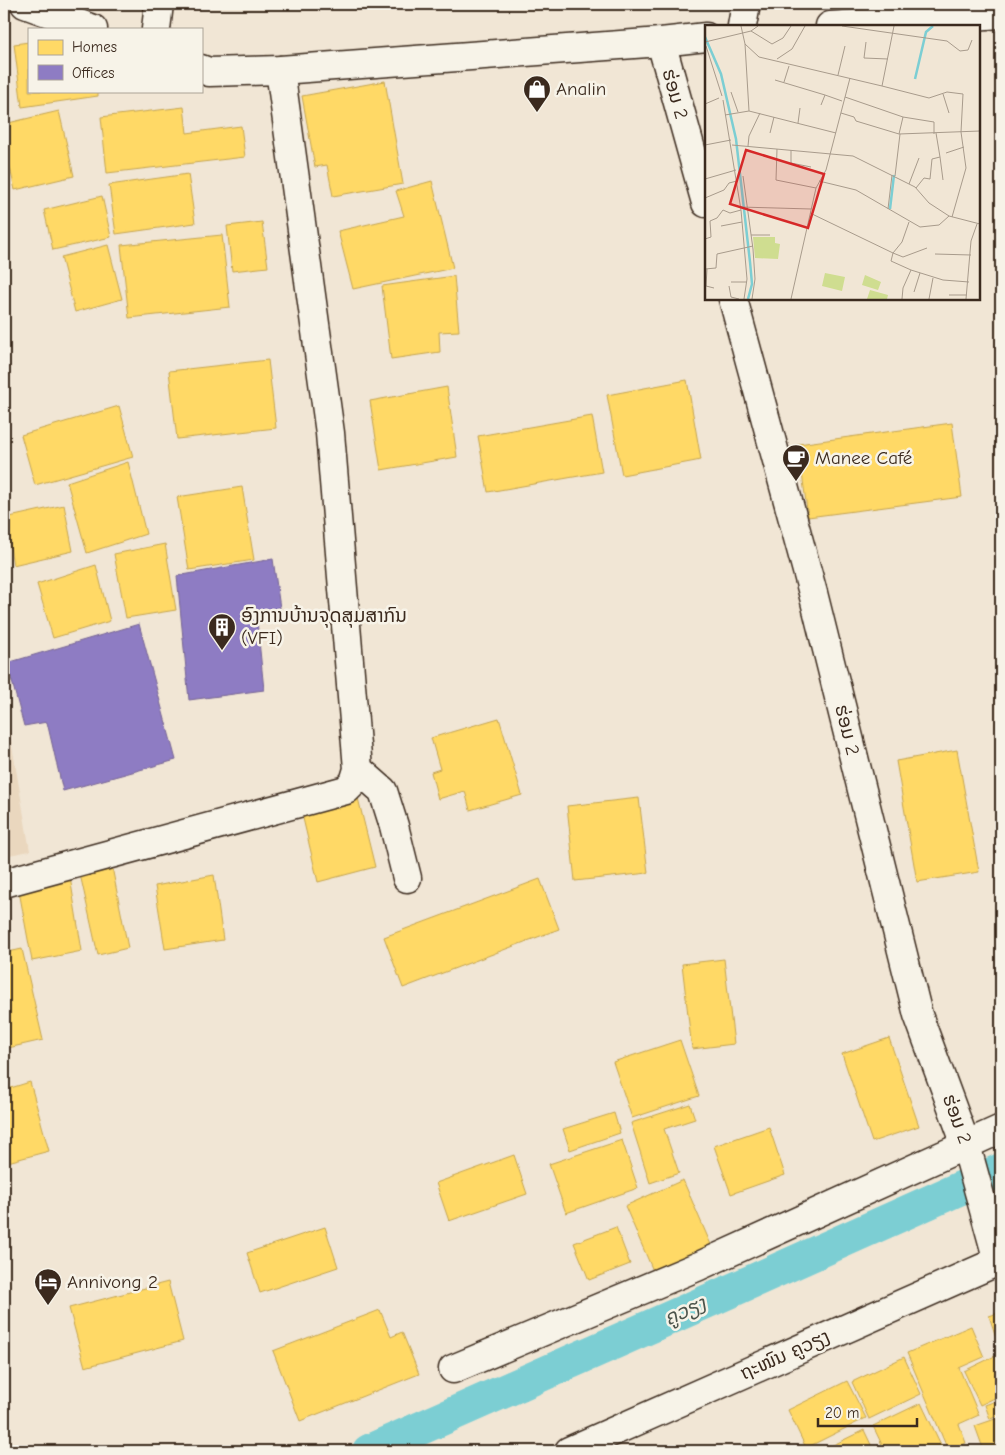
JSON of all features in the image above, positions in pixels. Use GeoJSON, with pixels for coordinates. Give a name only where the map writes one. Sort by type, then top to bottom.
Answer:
{"type":"FeatureCollection","features":[{"type":"Feature","properties":{"kind":"street"},"geometry":{"type":"LineString","coordinates":[[25,4],[90,28]]}},
{"type":"Feature","properties":{"kind":"street"},"geometry":{"type":"LineString","coordinates":[[156,28],[159,4]]}},
{"type":"Feature","properties":{"kind":"street"},"geometry":{"type":"LineString","coordinates":[[742,25],[746,4]]}},
{"type":"Feature","properties":{"kind":"street"},"geometry":{"type":"LineString","coordinates":[[844,25],[1001,14]]}},
{"type":"Feature","properties":{"kind":"street"},"geometry":{"type":"LineString","coordinates":[[202,69],[209,72],[280,70],[705,37]]}},
{"type":"Feature","properties":{"kind":"street","name":"ຮ່ອມ 2"},"geometry":{"type":"LineString","coordinates":[[661,42],[705,199]]}},
{"type":"Feature","properties":{"kind":"street"},"geometry":{"type":"LineString","coordinates":[[4,883],[346,790],[354,782],[358,769],[330,433],[280,70]]}},
{"type":"Feature","properties":{"kind":"street","name":"ຮ່ອມ 2"},"geometry":{"type":"LineString","coordinates":[[733,300],[813,593],[918,1015],[968,1151],[990,1234],[1000,1260]]}},
{"type":"Feature","properties":{"kind":"street"},"geometry":{"type":"LineString","coordinates":[[358,769],[383,791],[407,878]]}},
{"type":"Feature","properties":{"kind":"street"},"geometry":{"type":"LineString","coordinates":[[453,1369],[968,1151],[1001,1129]]}},
{"type":"Feature","properties":{"kind":"street","name":"ຖະໜົນ ຄູວຽງ"},"geometry":{"type":"LineString","coordinates":[[569,1451],[1000,1260]]}},
{"type":"Feature","properties":{"kind":"shaded area"},"geometry":{"type":"Polygon","coordinates":[[[4,699],[30,851],[4,856],[4,699]]]}},
{"type":"Feature","properties":{"kind":"building: Homes"},"geometry":{"type":"Polygon","coordinates":[[[28,42],[28,92],[98,92],[98,96],[22,107],[14,44],[28,42]]]}},
{"type":"Feature","properties":{"kind":"building: Homes"},"geometry":{"type":"Polygon","coordinates":[[[385,81],[403,184],[333,196],[327,165],[315,167],[302,96],[385,81]]]}},
{"type":"Feature","properties":{"kind":"building: Homes"},"geometry":{"type":"Polygon","coordinates":[[[184,107],[187,133],[241,126],[245,157],[107,173],[101,117],[184,107]]]}},
{"type":"Feature","properties":{"kind":"building: Homes"},"geometry":{"type":"Polygon","coordinates":[[[59,111],[74,176],[15,190],[8,159],[4,160],[4,124],[59,111]]]}},
{"type":"Feature","properties":{"kind":"building: Homes"},"geometry":{"type":"Polygon","coordinates":[[[188,174],[195,223],[116,234],[109,185],[188,174]]]}},
{"type":"Feature","properties":{"kind":"building: Homes"},"geometry":{"type":"Polygon","coordinates":[[[432,181],[453,268],[353,289],[338,231],[404,216],[396,191],[432,181]]]}},
{"type":"Feature","properties":{"kind":"building: Homes"},"geometry":{"type":"Polygon","coordinates":[[[102,196],[111,237],[53,250],[44,210],[102,196]]]}},
{"type":"Feature","properties":{"kind":"building: Homes"},"geometry":{"type":"Polygon","coordinates":[[[262,222],[268,267],[232,271],[227,226],[262,222]]]}},
{"type":"Feature","properties":{"kind":"building: Homes"},"geometry":{"type":"Polygon","coordinates":[[[222,235],[230,307],[129,318],[121,245],[222,235]]]}},
{"type":"Feature","properties":{"kind":"building: Homes"},"geometry":{"type":"Polygon","coordinates":[[[108,245],[122,299],[75,312],[61,257],[108,245]]]}},
{"type":"Feature","properties":{"kind":"building: Homes"},"geometry":{"type":"Polygon","coordinates":[[[454,276],[459,331],[439,332],[440,352],[391,359],[382,286],[454,276]]]}},
{"type":"Feature","properties":{"kind":"building: Homes"},"geometry":{"type":"Polygon","coordinates":[[[268,360],[276,428],[177,439],[169,371],[268,360]]]}},
{"type":"Feature","properties":{"kind":"building: Homes"},"geometry":{"type":"Polygon","coordinates":[[[687,380],[701,460],[622,475],[607,395],[687,380]]]}},
{"type":"Feature","properties":{"kind":"building: Homes"},"geometry":{"type":"Polygon","coordinates":[[[447,387],[457,457],[381,470],[370,401],[447,387]]]}},
{"type":"Feature","properties":{"kind":"building: Homes"},"geometry":{"type":"Polygon","coordinates":[[[119,406],[133,457],[35,485],[21,435],[119,406]]]}},
{"type":"Feature","properties":{"kind":"building: Homes"},"geometry":{"type":"Polygon","coordinates":[[[592,416],[602,472],[488,492],[478,436],[592,416]]]}},
{"type":"Feature","properties":{"kind":"building: Homes"},"geometry":{"type":"Polygon","coordinates":[[[952,423],[962,497],[808,517],[798,444],[952,423]]]}},
{"type":"Feature","properties":{"kind":"building: Homes"},"geometry":{"type":"Polygon","coordinates":[[[128,462],[146,534],[87,553],[67,482],[128,462]]]}},
{"type":"Feature","properties":{"kind":"building: Homes"},"geometry":{"type":"Polygon","coordinates":[[[242,487],[254,560],[189,570],[177,497],[242,487]]]}},
{"type":"Feature","properties":{"kind":"building: Homes"},"geometry":{"type":"Polygon","coordinates":[[[64,505],[73,551],[13,565],[5,518],[64,505]]]}},
{"type":"Feature","properties":{"kind":"building: Homes"},"geometry":{"type":"Polygon","coordinates":[[[165,544],[176,610],[126,618],[114,554],[165,544]]]}},
{"type":"Feature","properties":{"kind":"building: Homes"},"geometry":{"type":"Polygon","coordinates":[[[96,565],[110,621],[53,638],[37,584],[96,565]]]}},
{"type":"Feature","properties":{"kind":"building: Homes"},"geometry":{"type":"Polygon","coordinates":[[[499,718],[522,795],[470,810],[465,791],[438,799],[431,772],[440,769],[431,738],[499,718]]]}},
{"type":"Feature","properties":{"kind":"building: Homes"},"geometry":{"type":"Polygon","coordinates":[[[957,750],[979,872],[917,882],[896,761],[957,750]]]}},
{"type":"Feature","properties":{"kind":"building: Homes"},"geometry":{"type":"Polygon","coordinates":[[[358,798],[375,867],[318,882],[302,814],[358,798]]]}},
{"type":"Feature","properties":{"kind":"building: Homes"},"geometry":{"type":"Polygon","coordinates":[[[639,798],[648,873],[575,881],[567,806],[639,798]]]}},
{"type":"Feature","properties":{"kind":"building: Homes"},"geometry":{"type":"Polygon","coordinates":[[[112,867],[128,948],[98,955],[80,874],[112,867]]]}},
{"type":"Feature","properties":{"kind":"building: Homes"},"geometry":{"type":"Polygon","coordinates":[[[214,875],[223,940],[165,949],[155,886],[214,875]]]}},
{"type":"Feature","properties":{"kind":"building: Homes"},"geometry":{"type":"Polygon","coordinates":[[[70,877],[82,951],[32,961],[19,891],[70,877]]]}},
{"type":"Feature","properties":{"kind":"building: Homes"},"geometry":{"type":"Polygon","coordinates":[[[540,879],[559,929],[403,988],[384,937],[540,879]]]}},
{"type":"Feature","properties":{"kind":"building: Homes"},"geometry":{"type":"Polygon","coordinates":[[[22,949],[43,1040],[8,1048],[4,1029],[4,953],[22,949]]]}},
{"type":"Feature","properties":{"kind":"building: Homes"},"geometry":{"type":"Polygon","coordinates":[[[724,959],[734,1044],[692,1049],[682,964],[724,959]]]}},
{"type":"Feature","properties":{"kind":"building: Homes"},"geometry":{"type":"Polygon","coordinates":[[[889,1038],[919,1126],[872,1142],[842,1054],[889,1038]]]}},
{"type":"Feature","properties":{"kind":"building: Homes"},"geometry":{"type":"Polygon","coordinates":[[[680,1040],[699,1096],[632,1118],[613,1062],[680,1040]]]}},
{"type":"Feature","properties":{"kind":"building: Homes"},"geometry":{"type":"Polygon","coordinates":[[[30,1082],[49,1151],[4,1163],[4,1090],[30,1082]]]}},
{"type":"Feature","properties":{"kind":"building: Homes"},"geometry":{"type":"Polygon","coordinates":[[[690,1104],[695,1119],[664,1129],[679,1173],[650,1183],[631,1123],[690,1104]]]}},
{"type":"Feature","properties":{"kind":"building: Homes"},"geometry":{"type":"Polygon","coordinates":[[[614,1113],[620,1133],[570,1150],[563,1129],[614,1113]]]}},
{"type":"Feature","properties":{"kind":"building: Homes"},"geometry":{"type":"Polygon","coordinates":[[[769,1127],[785,1175],[731,1194],[714,1146],[769,1127]]]}},
{"type":"Feature","properties":{"kind":"building: Homes"},"geometry":{"type":"Polygon","coordinates":[[[622,1140],[638,1188],[566,1213],[549,1164],[622,1140]]]}},
{"type":"Feature","properties":{"kind":"building: Homes"},"geometry":{"type":"Polygon","coordinates":[[[514,1155],[527,1194],[449,1221],[436,1183],[514,1155]]]}},
{"type":"Feature","properties":{"kind":"building: Homes"},"geometry":{"type":"Polygon","coordinates":[[[683,1180],[712,1247],[654,1273],[625,1206],[683,1180]]]}},
{"type":"Feature","properties":{"kind":"building: Homes"},"geometry":{"type":"Polygon","coordinates":[[[325,1227],[338,1267],[260,1293],[247,1253],[325,1227]]]}},
{"type":"Feature","properties":{"kind":"building: Homes"},"geometry":{"type":"Polygon","coordinates":[[[616,1227],[630,1264],[589,1280],[574,1243],[616,1227]]]}},
{"type":"Feature","properties":{"kind":"building: Homes"},"geometry":{"type":"Polygon","coordinates":[[[168,1282],[183,1341],[85,1367],[69,1308],[168,1282]]]}},
{"type":"Feature","properties":{"kind":"building: Homes"},"geometry":{"type":"Polygon","coordinates":[[[380,1310],[391,1337],[402,1332],[419,1374],[300,1421],[273,1351],[380,1310]]]}},
{"type":"Feature","properties":{"kind":"building: Homes"},"geometry":{"type":"Polygon","coordinates":[[[1001,1312],[1001,1352],[989,1316],[1001,1312]]]}},
{"type":"Feature","properties":{"kind":"building: Homes"},"geometry":{"type":"Polygon","coordinates":[[[971,1326],[984,1357],[959,1368],[979,1415],[959,1424],[966,1443],[948,1450],[907,1353],[971,1326]]]}},
{"type":"Feature","properties":{"kind":"building: Homes"},"geometry":{"type":"Polygon","coordinates":[[[995,1356],[1001,1370],[1001,1395],[980,1405],[964,1371],[995,1356]]]}},
{"type":"Feature","properties":{"kind":"building: Homes"},"geometry":{"type":"Polygon","coordinates":[[[904,1357],[921,1394],[869,1419],[852,1382],[904,1357]]]}},
{"type":"Feature","properties":{"kind":"building: Homes"},"geometry":{"type":"Polygon","coordinates":[[[847,1381],[866,1418],[806,1448],[788,1410],[847,1381]]]}},
{"type":"Feature","properties":{"kind":"building: Homes"},"geometry":{"type":"Polygon","coordinates":[[[1001,1399],[1001,1415],[990,1419],[985,1405],[1001,1399]]]}},
{"type":"Feature","properties":{"kind":"building: Homes"},"geometry":{"type":"Polygon","coordinates":[[[921,1403],[944,1451],[885,1451],[873,1426],[921,1403]]]}},
{"type":"Feature","properties":{"kind":"building: Homes"},"geometry":{"type":"Polygon","coordinates":[[[1001,1417],[1001,1451],[984,1451],[975,1426],[1001,1417]]]}},
{"type":"Feature","properties":{"kind":"building: Homes"},"geometry":{"type":"Polygon","coordinates":[[[864,1430],[874,1451],[821,1451],[864,1430]]]}},
{"type":"Feature","properties":{"kind":"building: Homes"},"geometry":{"type":"Polygon","coordinates":[[[706,1446],[708,1451],[691,1451],[706,1446]]]}},
{"type":"Feature","properties":{"kind":"building: Offices","name":"ອົງການບ້ານຈຸດສຸມສາກົນ (VFI)"},"geometry":{"type":"Polygon","coordinates":[[[273,559],[280,608],[256,611],[264,690],[189,700],[177,576],[273,559]]]}},
{"type":"Feature","properties":{"kind":"building: Offices"},"geometry":{"type":"Polygon","coordinates":[[[139,624],[176,760],[63,791],[47,722],[24,726],[7,663],[139,624]]]}},
{"type":"Feature","properties":{"kind":"waterway","name":"ຄູວຽງ"},"geometry":{"type":"LineString","coordinates":[[369,1451],[1001,1170]]}},
{"type":"Feature","properties":{"kind":"place","name":"Analin"},"geometry":{"type":"Point","coordinates":[537,113]}},
{"type":"Feature","properties":{"kind":"place","name":"Manee Café"},"geometry":{"type":"Point","coordinates":[796,482]}},
{"type":"Feature","properties":{"kind":"place","name":"ອົງການບ້ານຈຸດສຸມສາກົນ (VFI)"},"geometry":{"type":"Point","coordinates":[222,651]}},
{"type":"Feature","properties":{"kind":"place","name":"Annivong 2"},"geometry":{"type":"Point","coordinates":[48,1306]}}]}
